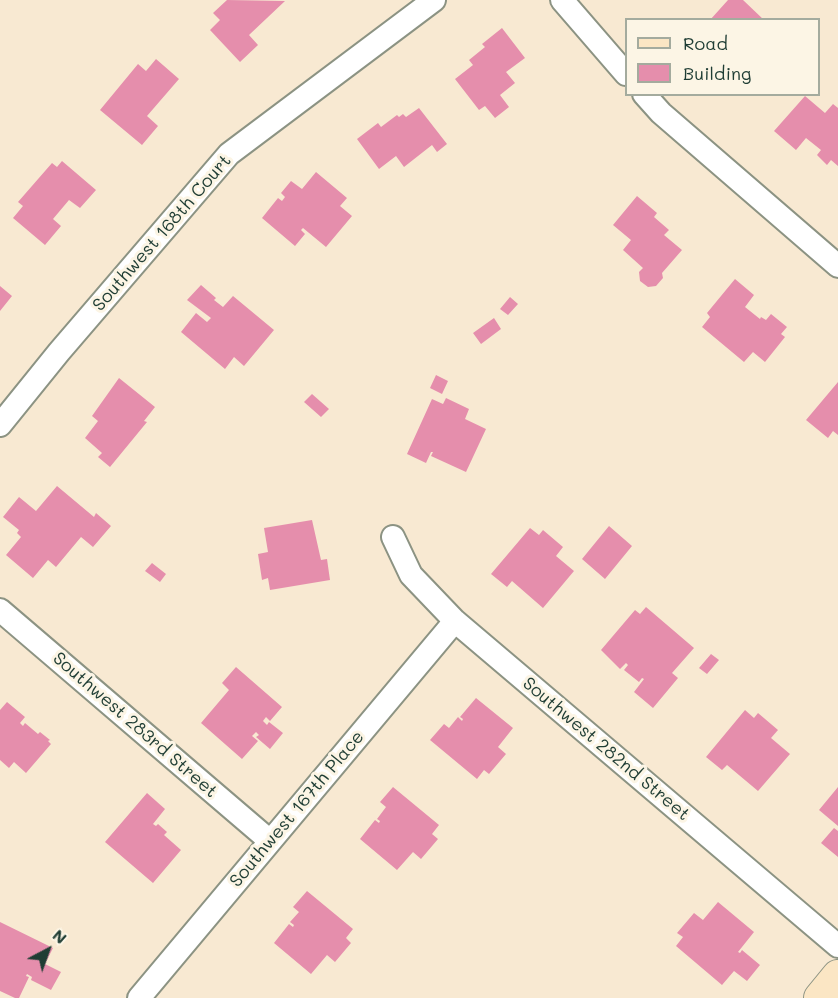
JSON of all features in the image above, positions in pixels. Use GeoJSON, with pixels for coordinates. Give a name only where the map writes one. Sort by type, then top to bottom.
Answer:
{"type":"FeatureCollection","features":[{"type":"Feature","properties":{"kind":"street","name":"Southwest 168th Court"},"geometry":{"type":"LineString","coordinates":[[0,425],[59,352],[229,154],[435,0]]}},
{"type":"Feature","properties":{"kind":"street"},"geometry":{"type":"LineString","coordinates":[[562,0],[625,72]]}},
{"type":"Feature","properties":{"kind":"street"},"geometry":{"type":"LineString","coordinates":[[647,96],[661,113],[838,266]]}},
{"type":"Feature","properties":{"kind":"street","name":"Southwest 282nd Street"},"geometry":{"type":"LineString","coordinates":[[393,537],[411,575],[455,621],[838,946]]}},
{"type":"Feature","properties":{"kind":"street","name":"Southwest 283rd Street"},"geometry":{"type":"LineString","coordinates":[[0,610],[270,841]]}},
{"type":"Feature","properties":{"kind":"street","name":"Southwest 167th Place"},"geometry":{"type":"LineString","coordinates":[[139,998],[455,621]]}},
{"type":"Feature","properties":{"kind":"street"},"geometry":{"type":"LineString","coordinates":[[820,998],[838,976]]}},
{"type":"Feature","properties":{"kind":"building"},"geometry":{"type":"Polygon","coordinates":[[[227,0],[285,1],[249,35],[258,45],[240,62],[210,30],[220,20],[213,13],[227,0]]]}},
{"type":"Feature","properties":{"kind":"building"},"geometry":{"type":"Polygon","coordinates":[[[728,0],[743,0],[762,18],[712,18],[728,0]]]}},
{"type":"Feature","properties":{"kind":"building"},"geometry":{"type":"Polygon","coordinates":[[[502,28],[525,58],[506,72],[515,83],[500,95],[509,107],[495,118],[485,106],[479,110],[455,79],[473,65],[469,60],[485,47],[482,44],[502,28]]]}},
{"type":"Feature","properties":{"kind":"building"},"geometry":{"type":"Polygon","coordinates":[[[156,59],[179,79],[147,116],[158,126],[142,145],[100,110],[138,64],[146,71],[156,59]]]}},
{"type":"Feature","properties":{"kind":"building"},"geometry":{"type":"Polygon","coordinates":[[[805,96],[825,113],[833,104],[838,108],[838,166],[831,160],[827,165],[817,155],[821,150],[806,138],[796,150],[774,131],[805,96]]]}},
{"type":"Feature","properties":{"kind":"building"},"geometry":{"type":"Polygon","coordinates":[[[419,108],[447,144],[437,152],[432,145],[404,167],[396,156],[379,169],[357,139],[378,123],[381,127],[397,115],[399,117],[403,114],[406,117],[419,108]]]}},
{"type":"Feature","properties":{"kind":"building"},"geometry":{"type":"Polygon","coordinates":[[[62,161],[96,190],[80,208],[69,200],[53,219],[61,226],[45,245],[13,218],[23,206],[18,202],[52,163],[57,167],[62,161]]]}},
{"type":"Feature","properties":{"kind":"building"},"geometry":{"type":"Polygon","coordinates":[[[316,172],[347,198],[340,206],[352,216],[326,247],[303,228],[301,230],[305,234],[295,246],[262,218],[278,198],[282,201],[285,197],[281,193],[291,181],[302,189],[316,172]]]}},
{"type":"Feature","properties":{"kind":"building"},"geometry":{"type":"Polygon","coordinates":[[[637,196],[657,213],[654,217],[669,230],[664,235],[682,250],[662,273],[663,278],[656,286],[648,287],[640,281],[639,272],[643,268],[623,250],[631,240],[613,225],[637,196]]]}},
{"type":"Feature","properties":{"kind":"building"},"geometry":{"type":"Polygon","coordinates":[[[735,279],[754,295],[745,307],[760,319],[761,317],[766,320],[771,314],[787,327],[781,334],[785,337],[765,362],[753,352],[744,362],[702,327],[710,317],[707,313],[735,279]]]}},
{"type":"Feature","properties":{"kind":"building"},"geometry":{"type":"Polygon","coordinates":[[[201,285],[223,307],[233,296],[274,330],[244,366],[234,357],[225,369],[181,332],[196,313],[207,322],[211,318],[187,300],[201,285]]]}},
{"type":"Feature","properties":{"kind":"building"},"geometry":{"type":"Polygon","coordinates":[[[0,286],[12,296],[0,311],[0,286]]]}},
{"type":"Feature","properties":{"kind":"building"},"geometry":{"type":"Polygon","coordinates":[[[510,297],[518,304],[508,315],[500,309],[510,297]]]}},
{"type":"Feature","properties":{"kind":"building"},"geometry":{"type":"Polygon","coordinates":[[[494,318],[501,329],[481,344],[473,333],[494,318]]]}},
{"type":"Feature","properties":{"kind":"building"},"geometry":{"type":"Polygon","coordinates":[[[436,375],[448,381],[442,394],[430,388],[436,375]]]}},
{"type":"Feature","properties":{"kind":"building"},"geometry":{"type":"Polygon","coordinates":[[[119,378],[155,407],[144,421],[147,422],[110,467],[98,457],[102,453],[85,438],[98,421],[92,416],[119,378]]]}},
{"type":"Feature","properties":{"kind":"building"},"geometry":{"type":"Polygon","coordinates":[[[838,382],[838,435],[833,431],[828,438],[806,420],[838,382]]]}},
{"type":"Feature","properties":{"kind":"building"},"geometry":{"type":"Polygon","coordinates":[[[312,394],[329,409],[321,417],[304,402],[312,394]]]}},
{"type":"Feature","properties":{"kind":"building"},"geometry":{"type":"Polygon","coordinates":[[[446,398],[469,409],[465,419],[486,429],[466,472],[431,456],[433,452],[426,463],[407,454],[432,399],[443,404],[446,398]]]}},
{"type":"Feature","properties":{"kind":"building"},"geometry":{"type":"Polygon","coordinates":[[[57,486],[94,517],[96,513],[111,526],[93,547],[81,537],[56,567],[48,560],[33,578],[6,555],[21,537],[17,533],[19,530],[3,517],[19,497],[36,511],[57,486]]]}},
{"type":"Feature","properties":{"kind":"building"},"geometry":{"type":"Polygon","coordinates":[[[312,520],[321,560],[327,559],[330,580],[270,590],[268,578],[262,580],[258,554],[268,552],[264,528],[312,520]]]}},
{"type":"Feature","properties":{"kind":"building"},"geometry":{"type":"Polygon","coordinates":[[[609,526],[632,546],[605,579],[582,559],[609,526]]]}},
{"type":"Feature","properties":{"kind":"building"},"geometry":{"type":"Polygon","coordinates":[[[530,528],[539,535],[543,530],[563,547],[556,556],[574,571],[543,608],[512,581],[507,587],[491,574],[530,528]]]}},
{"type":"Feature","properties":{"kind":"building"},"geometry":{"type":"Polygon","coordinates":[[[152,563],[166,574],[160,582],[145,571],[152,563]]]}},
{"type":"Feature","properties":{"kind":"building"},"geometry":{"type":"Polygon","coordinates":[[[646,607],[694,648],[672,673],[678,678],[653,708],[634,692],[644,679],[642,678],[639,682],[624,670],[628,665],[626,663],[620,669],[601,650],[635,610],[640,614],[646,607]]]}},
{"type":"Feature","properties":{"kind":"building"},"geometry":{"type":"Polygon","coordinates":[[[711,654],[719,660],[707,674],[699,668],[711,654]]]}},
{"type":"Feature","properties":{"kind":"building"},"geometry":{"type":"Polygon","coordinates":[[[236,667],[282,707],[270,721],[266,717],[263,721],[267,725],[269,722],[283,733],[270,749],[256,737],[259,735],[256,732],[252,736],[258,741],[242,759],[201,723],[229,690],[222,683],[236,667]]]}},
{"type":"Feature","properties":{"kind":"building"},"geometry":{"type":"Polygon","coordinates":[[[476,698],[513,728],[498,747],[506,754],[489,774],[484,770],[477,779],[430,740],[444,724],[449,728],[458,717],[462,721],[460,717],[476,698]]]}},
{"type":"Feature","properties":{"kind":"building"},"geometry":{"type":"Polygon","coordinates":[[[7,702],[25,717],[20,723],[23,726],[25,723],[50,740],[48,741],[51,744],[26,773],[14,762],[9,768],[0,760],[0,710],[7,702]]]}},
{"type":"Feature","properties":{"kind":"building"},"geometry":{"type":"Polygon","coordinates":[[[745,710],[754,718],[758,713],[778,730],[771,738],[790,754],[758,791],[727,765],[722,770],[706,757],[745,710]]]}},
{"type":"Feature","properties":{"kind":"building"},"geometry":{"type":"Polygon","coordinates":[[[393,787],[439,825],[432,834],[438,839],[421,859],[413,852],[397,870],[360,839],[375,820],[379,823],[377,819],[386,807],[380,802],[393,787]]]}},
{"type":"Feature","properties":{"kind":"building"},"geometry":{"type":"Polygon","coordinates":[[[838,787],[838,826],[819,810],[838,787]]]}},
{"type":"Feature","properties":{"kind":"building"},"geometry":{"type":"Polygon","coordinates":[[[147,793],[165,809],[153,824],[156,826],[158,824],[167,832],[164,835],[181,850],[153,883],[105,842],[147,793]]]}},
{"type":"Feature","properties":{"kind":"building"},"geometry":{"type":"Polygon","coordinates":[[[834,828],[838,831],[838,857],[821,843],[834,828]]]}},
{"type":"Feature","properties":{"kind":"building"},"geometry":{"type":"Polygon","coordinates":[[[307,891],[353,929],[346,938],[351,943],[335,962],[327,955],[311,974],[274,943],[289,924],[293,927],[294,925],[290,922],[299,912],[293,907],[307,891]]]}},
{"type":"Feature","properties":{"kind":"building"},"geometry":{"type":"Polygon","coordinates":[[[718,902],[754,932],[738,952],[742,950],[760,965],[747,981],[734,971],[722,985],[676,946],[683,937],[677,933],[694,913],[703,920],[718,902]]]}},
{"type":"Feature","properties":{"kind":"building"},"geometry":{"type":"Polygon","coordinates":[[[0,922],[53,948],[45,964],[61,972],[51,990],[31,980],[32,977],[27,974],[26,976],[29,977],[19,998],[0,991],[0,922]]]}}]}
